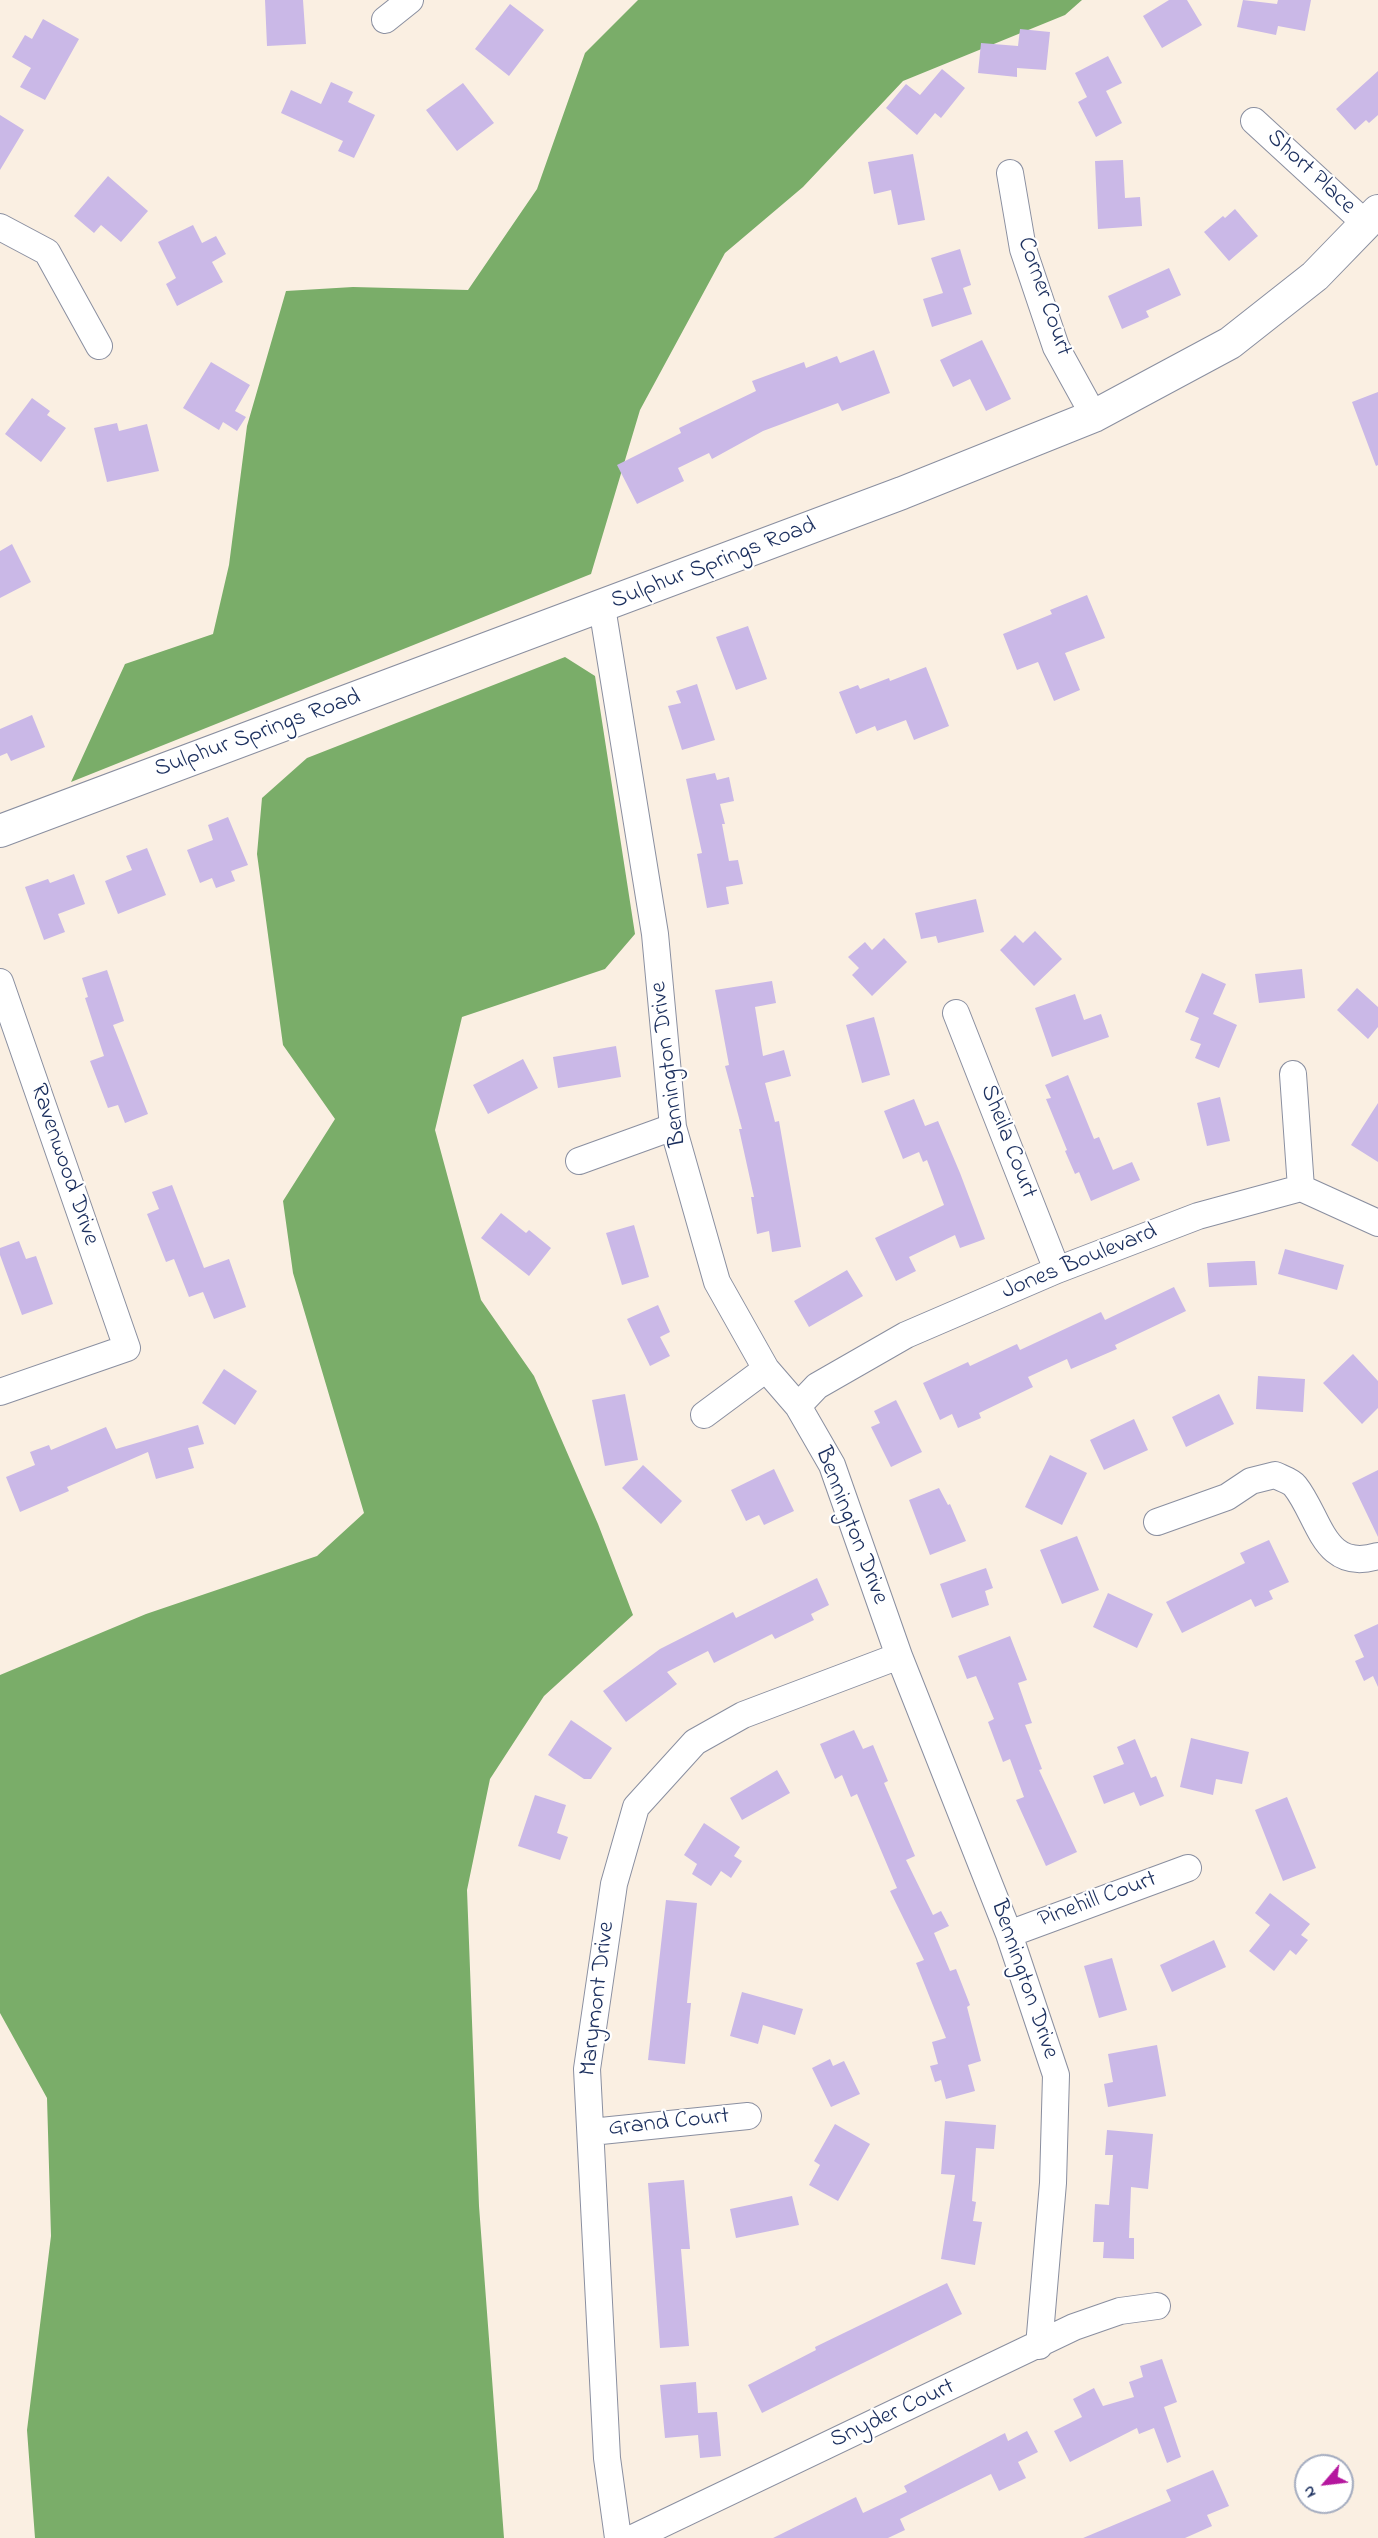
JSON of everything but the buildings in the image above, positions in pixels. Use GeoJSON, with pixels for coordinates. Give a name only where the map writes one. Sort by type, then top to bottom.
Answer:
{"type":"FeatureCollection","features":[{"type":"Feature","properties":{"kind":"street"},"geometry":{"type":"LineString","coordinates":[[385,20],[410,0]]}},
{"type":"Feature","properties":{"kind":"street","name":"Short Place"},"geometry":{"type":"LineString","coordinates":[[1254,121],[1372,218]]}},
{"type":"Feature","properties":{"kind":"street","name":"Corner Court"},"geometry":{"type":"LineString","coordinates":[[1010,173],[1023,249],[1056,347],[1094,416]]}},
{"type":"Feature","properties":{"kind":"street","name":"Sulphur Springs Road"},"geometry":{"type":"LineString","coordinates":[[0,831],[948,476],[1094,416],[1230,343],[1315,276],[1372,218]]}},
{"type":"Feature","properties":{"kind":"street"},"geometry":{"type":"LineString","coordinates":[[0,227],[47,252],[99,346]]}},
{"type":"Feature","properties":{"kind":"street","name":"Bennington Drive"},"geometry":{"type":"LineString","coordinates":[[602,607],[655,934],[673,1128],[717,1282],[766,1370],[798,1406],[832,1465],[898,1656],[1008,1934],[1056,2075],[1053,2183],[1039,2346]]}},
{"type":"Feature","properties":{"kind":"street","name":"Ravenwood Drive"},"geometry":{"type":"LineString","coordinates":[[0,982],[127,1348],[0,1392]]}},
{"type":"Feature","properties":{"kind":"street","name":"Sheila Court"},"geometry":{"type":"LineString","coordinates":[[956,1013],[1057,1270]]}},
{"type":"Feature","properties":{"kind":"street"},"geometry":{"type":"LineString","coordinates":[[1293,1074],[1301,1188],[1378,1223]]}},
{"type":"Feature","properties":{"kind":"street"},"geometry":{"type":"LineString","coordinates":[[579,1161],[673,1128]]}},
{"type":"Feature","properties":{"kind":"street","name":"Jones Boulevard"},"geometry":{"type":"LineString","coordinates":[[798,1406],[817,1386],[906,1335],[1057,1270],[1198,1216],[1301,1188]]}},
{"type":"Feature","properties":{"kind":"street"},"geometry":{"type":"LineString","coordinates":[[704,1415],[766,1370]]}},
{"type":"Feature","properties":{"kind":"street"},"geometry":{"type":"LineString","coordinates":[[1157,1522],[1227,1497],[1251,1481],[1275,1475],[1294,1484],[1319,1531],[1332,1548],[1347,1558],[1368,1559],[1378,1556]]}},
{"type":"Feature","properties":{"kind":"street","name":"Marymont Drive"},"geometry":{"type":"LineString","coordinates":[[618,2538],[607,2458],[587,2069],[614,1884],[636,1808],[695,1742],[743,1715],[898,1656]]}},
{"type":"Feature","properties":{"kind":"street","name":"Pinehill Court"},"geometry":{"type":"LineString","coordinates":[[1008,1934],[1188,1868]]}},
{"type":"Feature","properties":{"kind":"street","name":"Grand Court"},"geometry":{"type":"LineString","coordinates":[[591,2132],[748,2116]]}},
{"type":"Feature","properties":{"kind":"street","name":"Snyder Court"},"geometry":{"type":"LineString","coordinates":[[633,2538],[1039,2346],[1074,2327],[1120,2311],[1157,2306]]}},
{"type":"Feature","properties":{"kind":"green space"},"geometry":{"type":"Polygon","coordinates":[[[638,0],[1082,0],[1065,15],[903,81],[803,187],[725,253],[640,410],[591,574],[71,782],[125,664],[213,634],[229,565],[247,426],[286,291],[353,287],[468,290],[537,189],[585,53],[638,0]]]}},
{"type":"Feature","properties":{"kind":"green space"},"geometry":{"type":"Polygon","coordinates":[[[565,657],[595,676],[635,934],[605,969],[462,1017],[435,1130],[481,1300],[534,1376],[598,1524],[633,1615],[544,1696],[490,1779],[467,1890],[479,2206],[504,2538],[35,2538],[27,2430],[51,2236],[47,2098],[0,2013],[0,1675],[146,1614],[317,1556],[364,1513],[293,1273],[283,1201],[335,1119],[283,1045],[257,854],[262,798],[307,758],[565,657]]]}}]}
